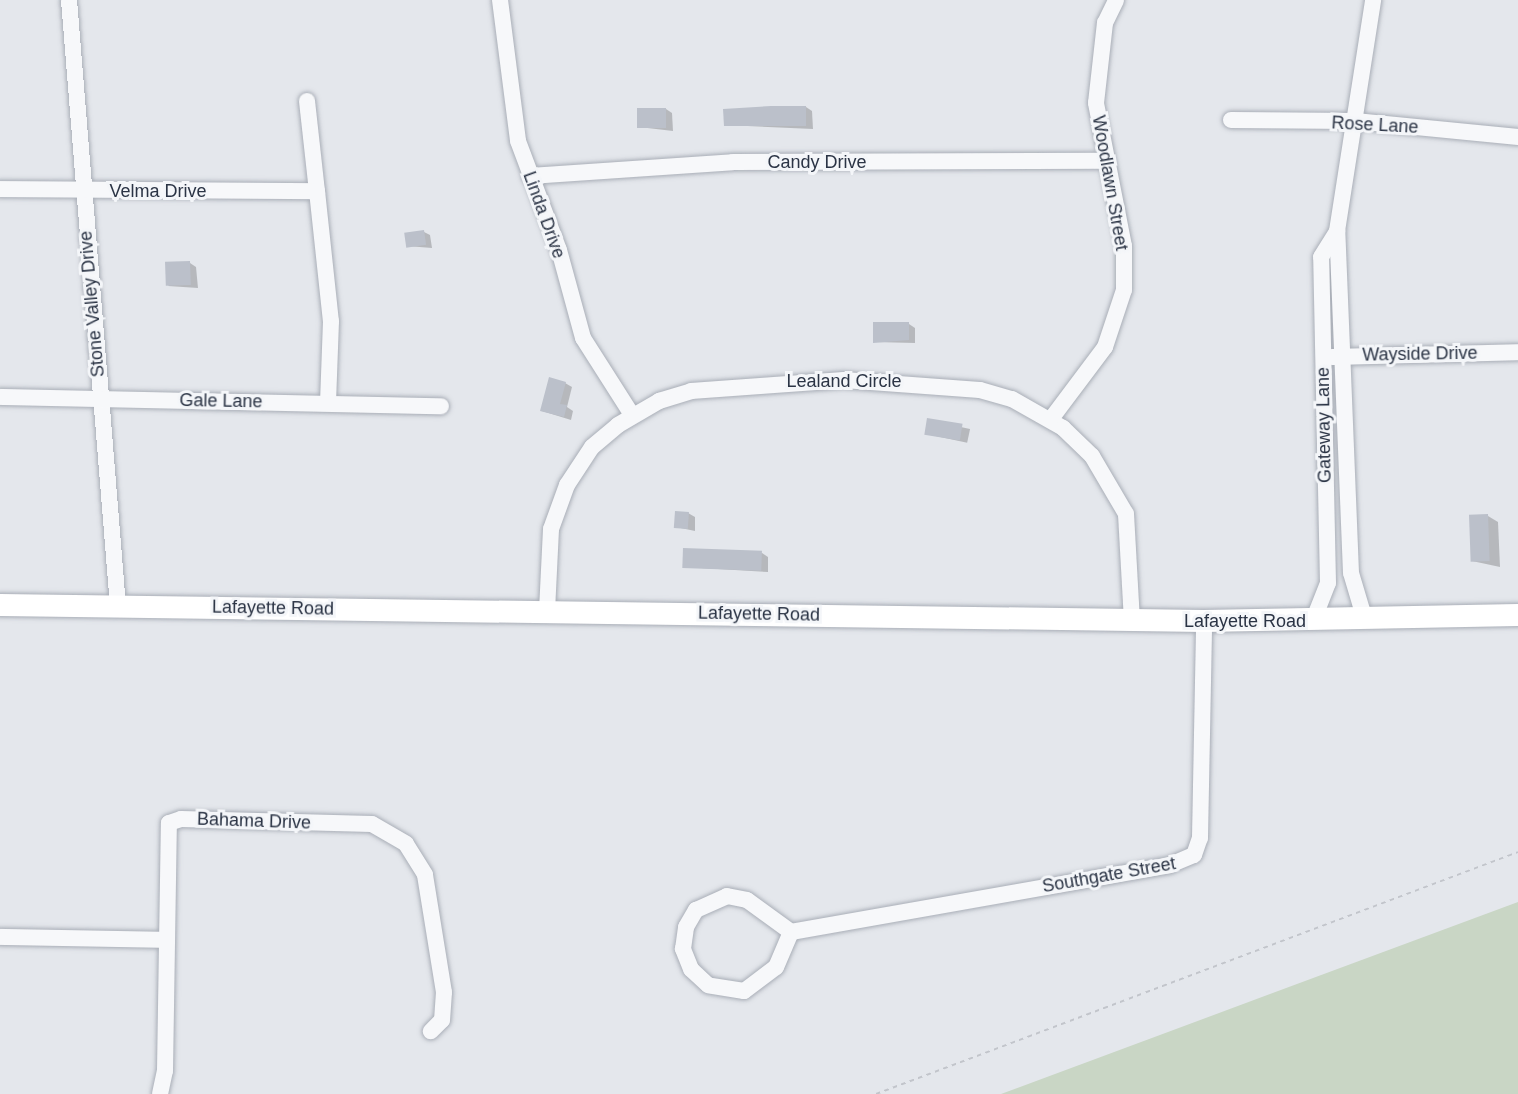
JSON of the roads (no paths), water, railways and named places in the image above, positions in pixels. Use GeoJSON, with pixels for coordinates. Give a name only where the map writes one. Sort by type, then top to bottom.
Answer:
{"type":"FeatureCollection","features":[{"type":"Feature","properties":{"kind":"main road","name":"Lafayette Road"},"geometry":{"type":"LineString","coordinates":[[0,605],[1204,621],[1313,621],[1518,615]]}},
{"type":"Feature","properties":{"kind":"street","name":"Stone Valley Drive"},"geometry":{"type":"LineString","coordinates":[[69,0],[118,607]]}},
{"type":"Feature","properties":{"kind":"street","name":"Linda Drive"},"geometry":{"type":"LineString","coordinates":[[500,0],[518,141],[560,250],[582,338],[632,414]]}},
{"type":"Feature","properties":{"kind":"street","name":"Woodlawn Street"},"geometry":{"type":"LineString","coordinates":[[1051,419],[1091,371],[1120,309],[1124,246],[1105,161],[1096,75],[1105,23],[1116,0]]}},
{"type":"Feature","properties":{"kind":"street","name":"Gateway Lane"},"geometry":{"type":"LineString","coordinates":[[1365,620],[1351,573],[1337,231],[1372,0]]}},
{"type":"Feature","properties":{"kind":"street"},"geometry":{"type":"LineString","coordinates":[[307,101],[332,321],[328,403]]}},
{"type":"Feature","properties":{"kind":"street","name":"Rose Lane"},"geometry":{"type":"LineString","coordinates":[[1231,120],[1355,121],[1518,137]]}},
{"type":"Feature","properties":{"kind":"street","name":"Candy Drive"},"geometry":{"type":"LineString","coordinates":[[530,176],[733,162],[1105,161]]}},
{"type":"Feature","properties":{"kind":"street","name":"Velma Drive"},"geometry":{"type":"LineString","coordinates":[[0,189],[317,191]]}},
{"type":"Feature","properties":{"kind":"street","name":"Gateway Lane"},"geometry":{"type":"LineString","coordinates":[[1313,621],[1328,583],[1321,257],[1337,231]]}},
{"type":"Feature","properties":{"kind":"street","name":"Wayside Drive"},"geometry":{"type":"LineString","coordinates":[[1322,357],[1518,352]]}},
{"type":"Feature","properties":{"kind":"street","name":"Lealand Circle"},"geometry":{"type":"LineString","coordinates":[[547,611],[551,530],[567,485],[592,447],[632,414],[719,386],[844,380],[981,390],[1051,419],[1092,456],[1126,514],[1132,620]]}},
{"type":"Feature","properties":{"kind":"street","name":"Gale Lane"},"geometry":{"type":"LineString","coordinates":[[0,397],[441,406]]}},
{"type":"Feature","properties":{"kind":"street","name":"Southgate Street"},"geometry":{"type":"LineString","coordinates":[[790,932],[1170,865],[1194,855],[1200,838],[1204,621]]}},
{"type":"Feature","properties":{"kind":"street","name":"Bahama Drive"},"geometry":{"type":"LineString","coordinates":[[160,1094],[165,1071],[169,823],[181,819],[372,824],[406,844],[425,875],[445,1004],[442,1020],[431,1031]]}},
{"type":"Feature","properties":{"kind":"street"},"geometry":{"type":"LineString","coordinates":[[727,896],[747,900],[790,932],[776,967],[744,991],[708,985],[691,969],[683,949],[686,927],[696,910],[727,896]]}},
{"type":"Feature","properties":{"kind":"street"},"geometry":{"type":"LineString","coordinates":[[0,937],[166,940]]}}]}
